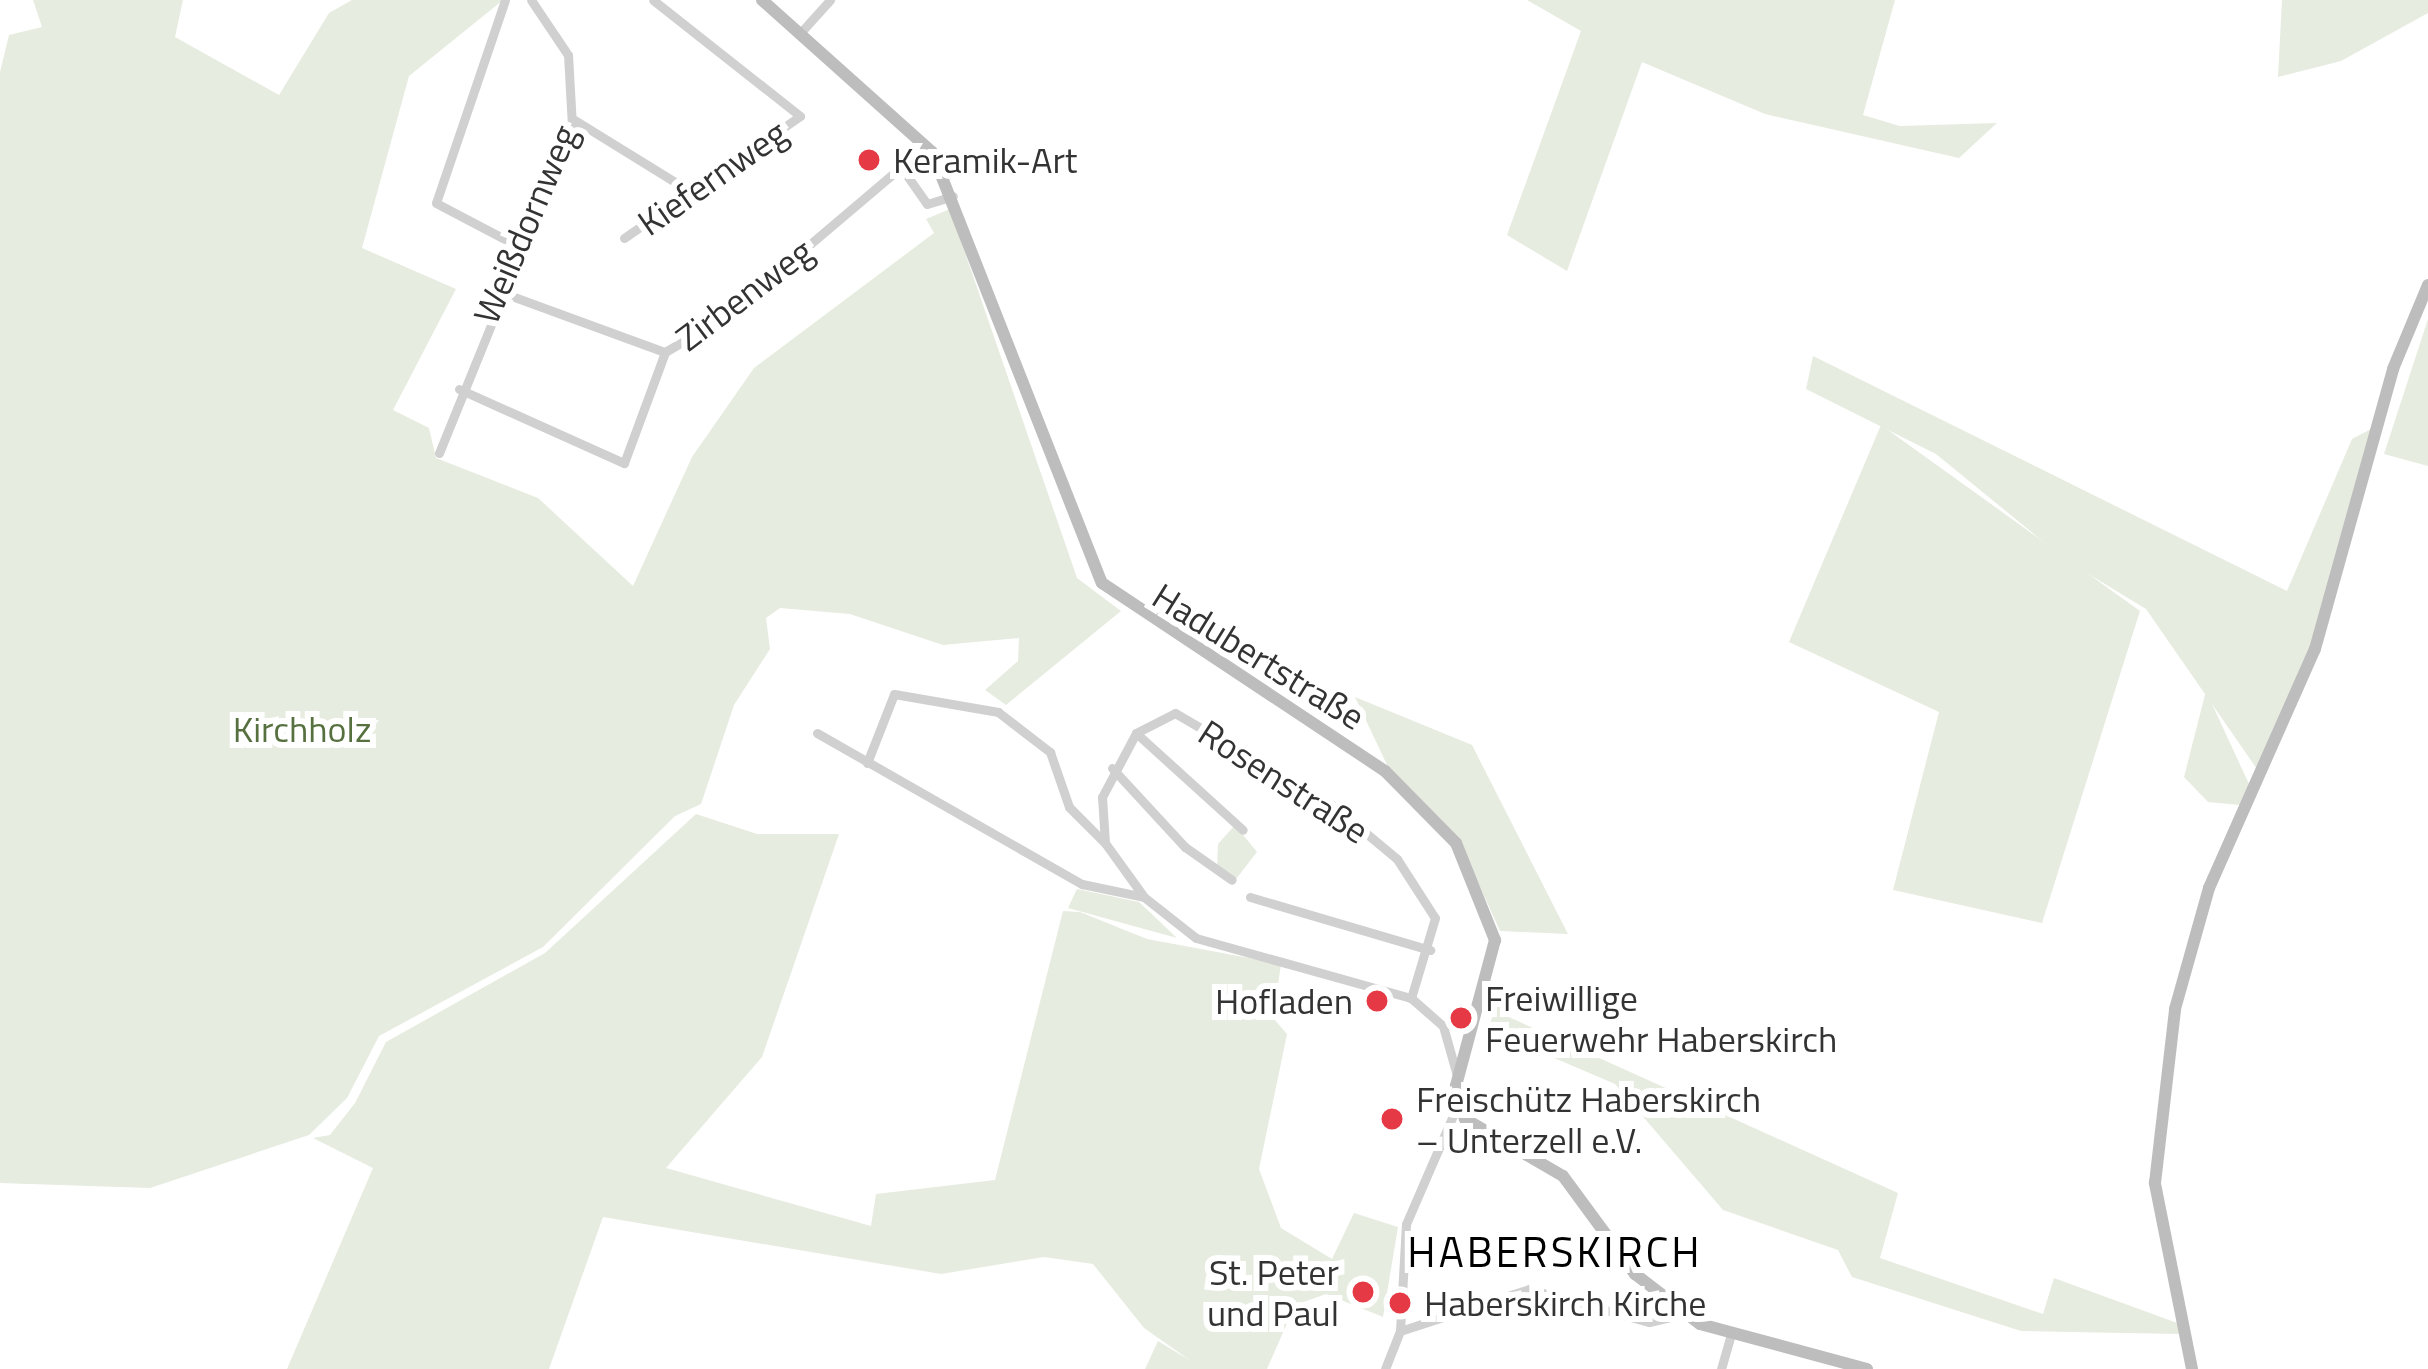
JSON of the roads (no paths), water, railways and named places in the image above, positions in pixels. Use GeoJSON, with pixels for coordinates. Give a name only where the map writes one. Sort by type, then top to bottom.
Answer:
{"type":"FeatureCollection","features":[{"type":"Feature","properties":{"kind":"street"},"geometry":{"type":"LineString","coordinates":[[505,0],[436,203],[518,246]]}},
{"type":"Feature","properties":{"kind":"street","name":"Weißdornweg"},"geometry":{"type":"LineString","coordinates":[[439,453],[498,291],[573,119],[568,55],[531,0]]}},
{"type":"Feature","properties":{"kind":"street","name":"Kiefernweg"},"geometry":{"type":"LineString","coordinates":[[624,238],[800,116],[653,0]]}},
{"type":"Feature","properties":{"kind":"street","name":"Hadubertstraße"},"geometry":{"type":"LineString","coordinates":[[762,0],[915,131],[954,196],[1102,583],[1385,771],[1434,814],[1480,881],[1493,967],[1458,1079],[1457,1106]]}},
{"type":"Feature","properties":{"kind":"street"},"geometry":{"type":"LineString","coordinates":[[802,31],[830,0]]}},
{"type":"Feature","properties":{"kind":"street"},"geometry":{"type":"LineString","coordinates":[[573,119],[693,193]]}},
{"type":"Feature","properties":{"kind":"street","name":"Zirbenweg"},"geometry":{"type":"LineString","coordinates":[[498,291],[665,352],[723,318],[902,167],[927,204],[954,196]]}},
{"type":"Feature","properties":{"kind":"street"},"geometry":{"type":"LineString","coordinates":[[2192,1369],[2155,1183],[2175,1009],[2209,889],[2314,649],[2393,369],[2428,285]]}},
{"type":"Feature","properties":{"kind":"street"},"geometry":{"type":"LineString","coordinates":[[459,389],[624,463],[665,352]]}},
{"type":"Feature","properties":{"kind":"street"},"geometry":{"type":"LineString","coordinates":[[867,764],[894,694],[988,709],[1042,743],[1069,807],[1106,843],[1144,897],[1203,940],[1411,998],[1443,1026],[1458,1079]]}},
{"type":"Feature","properties":{"kind":"street","name":"Rosenstraße"},"geometry":{"type":"LineString","coordinates":[[1136,733],[1181,715],[1331,804],[1416,881],[1435,918],[1430,950],[1411,998]]}},
{"type":"Feature","properties":{"kind":"street"},"geometry":{"type":"LineString","coordinates":[[817,733],[867,764],[1021,840],[1082,884],[1144,897]]}},
{"type":"Feature","properties":{"kind":"street"},"geometry":{"type":"LineString","coordinates":[[1106,843],[1112,768],[1136,733],[1243,830]]}},
{"type":"Feature","properties":{"kind":"street"},"geometry":{"type":"LineString","coordinates":[[1112,768],[1232,880]]}},
{"type":"Feature","properties":{"kind":"street"},"geometry":{"type":"LineString","coordinates":[[1250,897],[1430,950]]}},
{"type":"Feature","properties":{"kind":"street"},"geometry":{"type":"LineString","coordinates":[[1384,1369],[1400,1331],[1406,1224],[1457,1106],[1493,1143],[1563,1176],[1636,1274],[1685,1314],[1730,1338],[1867,1369]]}},
{"type":"Feature","properties":{"kind":"street"},"geometry":{"type":"LineString","coordinates":[[1400,1331],[1528,1289],[1648,1322],[1685,1314]]}},
{"type":"Feature","properties":{"kind":"street"},"geometry":{"type":"LineString","coordinates":[[1721,1369],[1730,1338]]}},
{"type":"Feature","properties":{"kind":"place","name":"Keramik-Art"},"geometry":{"type":"Point","coordinates":[869,160]}},
{"type":"Feature","properties":{"kind":"place","name":"Hofladen"},"geometry":{"type":"Point","coordinates":[1377,1001]}},
{"type":"Feature","properties":{"kind":"place","name":"Freiwillige Feuerwehr Haberskirch"},"geometry":{"type":"Point","coordinates":[1461,1018]}},
{"type":"Feature","properties":{"kind":"place","name":"Freischütz Haberskirch – Unterzell e.V."},"geometry":{"type":"Point","coordinates":[1392,1119]}},
{"type":"Feature","properties":{"kind":"place","name":"St. Peter und Paul"},"geometry":{"type":"Point","coordinates":[1363,1292]}},
{"type":"Feature","properties":{"kind":"place","name":"Haberskirch Kirche"},"geometry":{"type":"Point","coordinates":[1400,1303]}},
{"type":"Feature","properties":{"kind":"district","name":"HABERSKIRCH"},"geometry":{"type":"Point","coordinates":[1555,1251]}},
{"type":"Feature","properties":{"kind":"park label","name":"Kirchholz"},"geometry":{"type":"Point","coordinates":[302,729]}}]}
